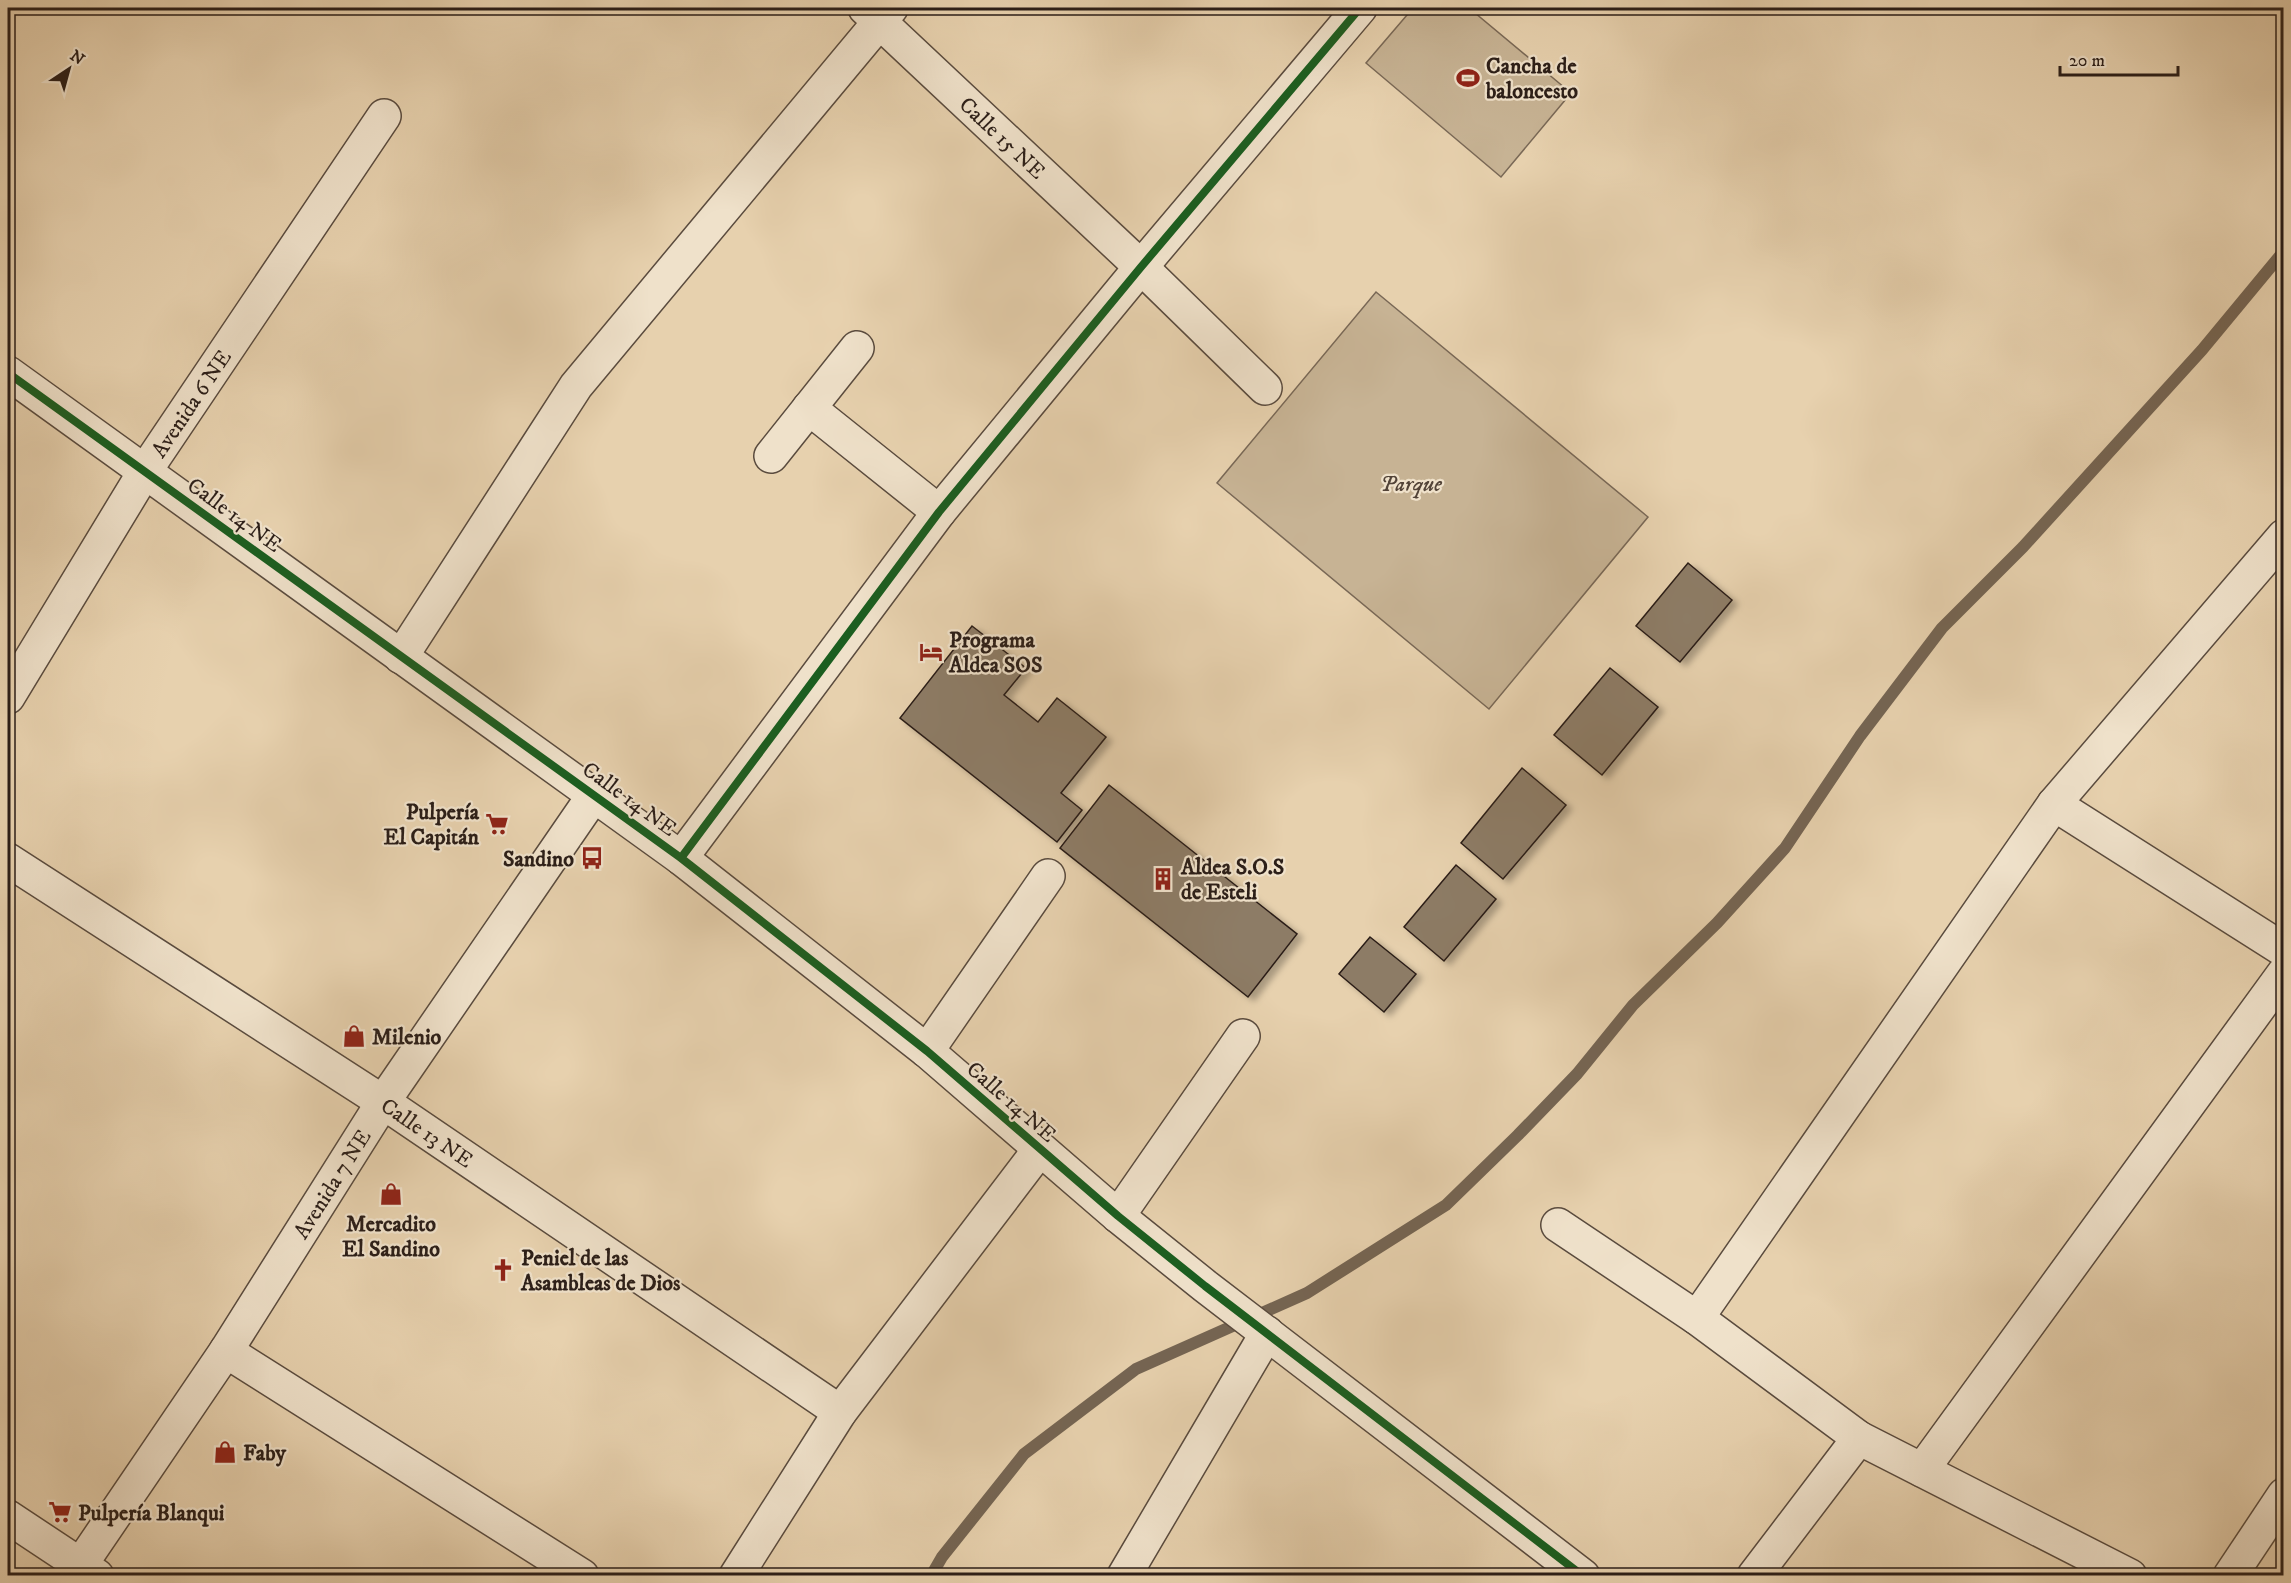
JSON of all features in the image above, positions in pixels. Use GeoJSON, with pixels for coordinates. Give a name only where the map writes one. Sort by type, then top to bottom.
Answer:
{"type":"FeatureCollection","features":[{"type":"Feature","properties":{"kind":"street"},"geometry":{"type":"LineString","coordinates":[[681,858],[939,512],[1141,267],[1360,8]]}},
{"type":"Feature","properties":{"kind":"street"},"geometry":{"type":"LineString","coordinates":[[400,657],[576,386],[878,12]]}},
{"type":"Feature","properties":{"kind":"street","name":"Calle 15 NE"},"geometry":{"type":"LineString","coordinates":[[878,12],[1265,388]]}},
{"type":"Feature","properties":{"kind":"street","name":"Avenida 6 NE"},"geometry":{"type":"LineString","coordinates":[[8,697],[145,471],[384,116]]}},
{"type":"Feature","properties":{"kind":"street"},"geometry":{"type":"LineString","coordinates":[[771,456],[857,348]]}},
{"type":"Feature","properties":{"kind":"street","name":"Calle 14 NE"},"geometry":{"type":"LineString","coordinates":[[8,373],[681,858],[927,1051],[1118,1216],[1205,1286],[1583,1575]]}},
{"type":"Feature","properties":{"kind":"street"},"geometry":{"type":"LineString","coordinates":[[809,408],[939,512]]}},
{"type":"Feature","properties":{"kind":"street"},"geometry":{"type":"LineString","coordinates":[[1697,1318],[2054,804],[2283,536]]}},
{"type":"Feature","properties":{"kind":"street","name":"Avenida 7 NE"},"geometry":{"type":"LineString","coordinates":[[84,1572],[383,1102],[594,795]]}},
{"type":"Feature","properties":{"kind":"street"},"geometry":{"type":"LineString","coordinates":[[2054,804],[2283,950]]}},
{"type":"Feature","properties":{"kind":"street","name":"Calle 13 NE"},"geometry":{"type":"LineString","coordinates":[[8,860],[383,1102],[840,1412]]}},
{"type":"Feature","properties":{"kind":"street"},"geometry":{"type":"LineString","coordinates":[[927,1051],[1048,876]]}},
{"type":"Feature","properties":{"kind":"street"},"geometry":{"type":"LineString","coordinates":[[1922,1470],[2283,973]]}},
{"type":"Feature","properties":{"kind":"street"},"geometry":{"type":"LineString","coordinates":[[1118,1216],[1244,1036]]}},
{"type":"Feature","properties":{"kind":"street"},"geometry":{"type":"LineString","coordinates":[[736,1575],[840,1412],[1040,1149]]}},
{"type":"Feature","properties":{"kind":"street"},"geometry":{"type":"LineString","coordinates":[[1558,1225],[1697,1318],[1859,1438],[2130,1575]]}},
{"type":"Feature","properties":{"kind":"street"},"geometry":{"type":"LineString","coordinates":[[1124,1575],[1261,1328]]}},
{"type":"Feature","properties":{"kind":"street"},"geometry":{"type":"LineString","coordinates":[[226,1351],[582,1575]]}},
{"type":"Feature","properties":{"kind":"street"},"geometry":{"type":"LineString","coordinates":[[1754,1575],[1859,1438]]}},
{"type":"Feature","properties":{"kind":"street"},"geometry":{"type":"LineString","coordinates":[[2230,1575],[2283,1495]]}},
{"type":"Feature","properties":{"kind":"street"},"geometry":{"type":"LineString","coordinates":[[8,1517],[84,1572]]}},
{"type":"Feature","properties":{"kind":"green space","name":"Cancha de baloncesto"},"geometry":{"type":"Polygon","coordinates":[[[1413,8],[1469,8],[1571,93],[1501,177],[1366,63],[1413,8]]]}},
{"type":"Feature","properties":{"kind":"green space","name":"Parque"},"geometry":{"type":"Polygon","coordinates":[[[1376,292],[1648,517],[1489,709],[1217,483],[1376,292]]]}},
{"type":"Feature","properties":{"kind":"building"},"geometry":{"type":"Polygon","coordinates":[[[1688,563],[1732,600],[1680,662],[1636,626],[1688,563]]]}},
{"type":"Feature","properties":{"kind":"building"},"geometry":{"type":"Polygon","coordinates":[[[972,626],[1026,668],[1004,695],[1038,722],[1057,698],[1106,737],[1061,793],[1082,810],[1057,842],[900,718],[972,626]]]}},
{"type":"Feature","properties":{"kind":"building"},"geometry":{"type":"Polygon","coordinates":[[[1610,668],[1658,707],[1602,775],[1554,735],[1610,668]]]}},
{"type":"Feature","properties":{"kind":"building"},"geometry":{"type":"Polygon","coordinates":[[[1522,768],[1566,805],[1503,879],[1461,843],[1522,768]]]}},
{"type":"Feature","properties":{"kind":"building","name":"Aldea S.O.S de Esteli"},"geometry":{"type":"Polygon","coordinates":[[[1109,785],[1297,934],[1248,997],[1060,848],[1109,785]]]}},
{"type":"Feature","properties":{"kind":"building"},"geometry":{"type":"Polygon","coordinates":[[[1456,865],[1496,899],[1444,961],[1404,927],[1456,865]]]}},
{"type":"Feature","properties":{"kind":"building"},"geometry":{"type":"Polygon","coordinates":[[[1370,937],[1416,974],[1384,1012],[1339,974],[1370,937]]]}},
{"type":"Feature","properties":{"kind":"waterway"},"geometry":{"type":"LineString","coordinates":[[931,1576],[942,1557],[1024,1454],[1136,1369],[1307,1293],[1446,1205],[1518,1135],[1577,1074],[1633,1005],[1717,923],[1785,848],[1860,736],[1942,628],[2023,547],[2202,350],[2284,251]]}},
{"type":"Feature","properties":{"kind":"cycle path"},"geometry":{"type":"LineString","coordinates":[[681,858],[939,512],[1141,267],[1360,8]]}},
{"type":"Feature","properties":{"kind":"cycle path"},"geometry":{"type":"LineString","coordinates":[[8,373],[681,858],[927,1051],[1118,1216],[1205,1286],[1583,1576]]}},
{"type":"Feature","properties":{"kind":"place","name":"Cancha de baloncesto"},"geometry":{"type":"Point","coordinates":[1468,78]}},
{"type":"Feature","properties":{"kind":"place","name":"Programa Aldea SOS"},"geometry":{"type":"Point","coordinates":[931,652]}},
{"type":"Feature","properties":{"kind":"place","name":"Pulpería El Capitán"},"geometry":{"type":"Point","coordinates":[497,824]}},
{"type":"Feature","properties":{"kind":"place","name":"Sandino"},"geometry":{"type":"Point","coordinates":[592,858]}},
{"type":"Feature","properties":{"kind":"place","name":"Aldea S.O.S de Esteli"},"geometry":{"type":"Point","coordinates":[1163,879]}},
{"type":"Feature","properties":{"kind":"place","name":"Milenio"},"geometry":{"type":"Point","coordinates":[354,1036]}},
{"type":"Feature","properties":{"kind":"place","name":"Mercadito El Sandino"},"geometry":{"type":"Point","coordinates":[391,1194]}},
{"type":"Feature","properties":{"kind":"place","name":"Peniel de las Asambleas de Dios"},"geometry":{"type":"Point","coordinates":[503,1270]}},
{"type":"Feature","properties":{"kind":"place","name":"Faby"},"geometry":{"type":"Point","coordinates":[225,1452]}},
{"type":"Feature","properties":{"kind":"place","name":"Pulpería Blanqui"},"geometry":{"type":"Point","coordinates":[60,1512]}}]}
